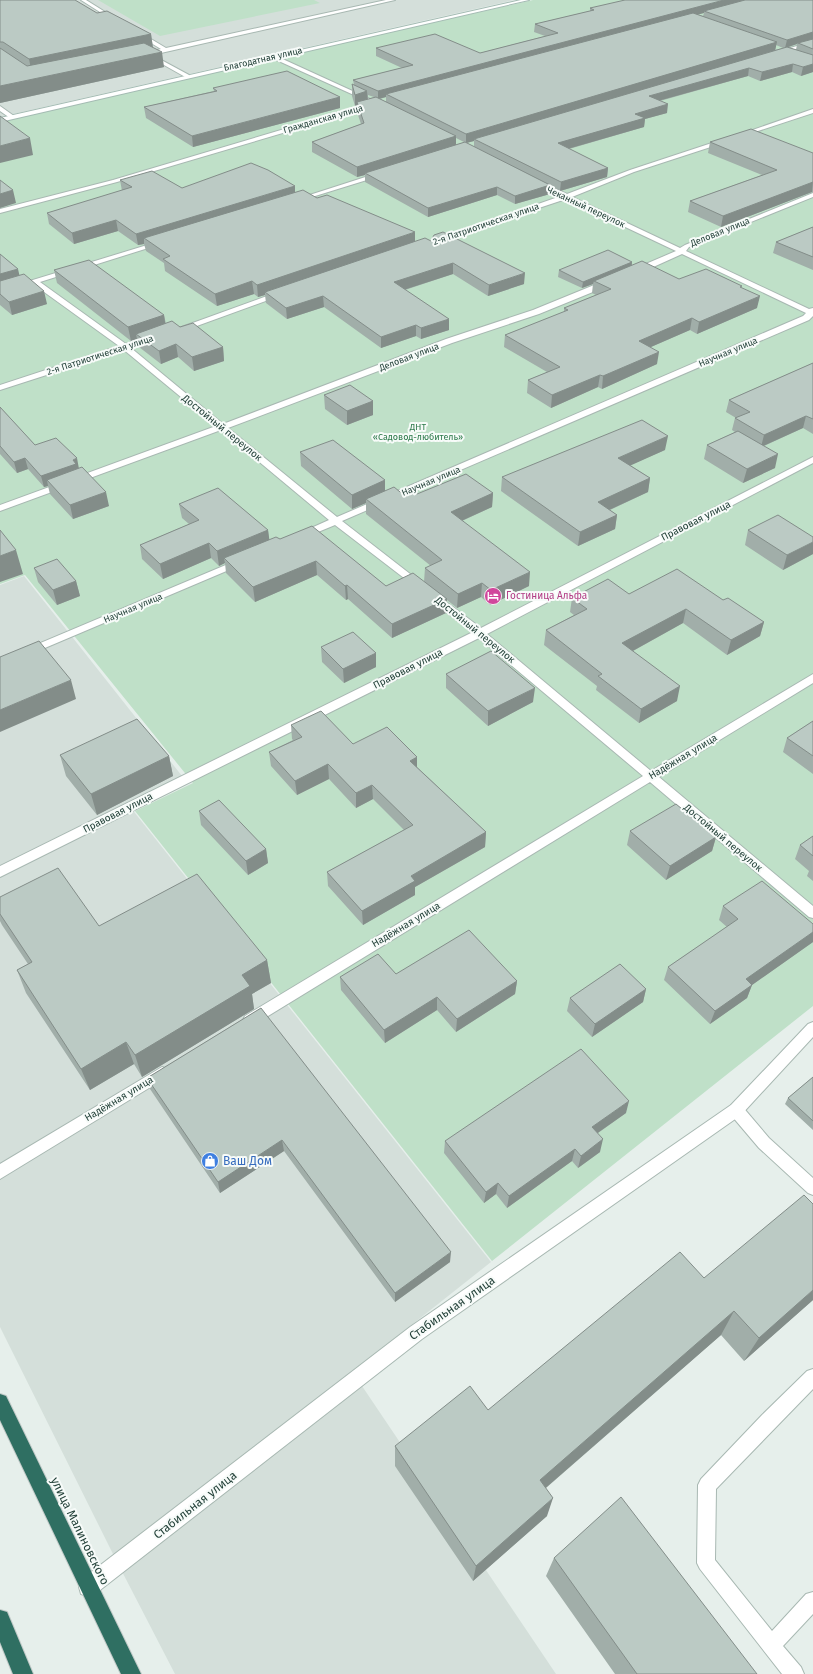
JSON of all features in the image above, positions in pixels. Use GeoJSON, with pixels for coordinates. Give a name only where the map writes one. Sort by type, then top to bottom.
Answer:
{"type":"FeatureCollection","features":[{"type":"Feature","properties":{"kind":"highway","name":"улица Малиновского"},"geometry":{"type":"LineString","coordinates":[[0,1402],[131,1674]]}},
{"type":"Feature","properties":{"kind":"highway"},"geometry":{"type":"LineString","coordinates":[[2,1632],[23,1674]]}},
{"type":"Feature","properties":{"kind":"street"},"geometry":{"type":"LineString","coordinates":[[83,0],[124,25]]}},
{"type":"Feature","properties":{"kind":"street"},"geometry":{"type":"LineString","coordinates":[[139,56],[394,0]]}},
{"type":"Feature","properties":{"kind":"street","name":"Благодатная улица"},"geometry":{"type":"LineString","coordinates":[[0,120],[274,56],[526,0]]}},
{"type":"Feature","properties":{"kind":"street"},"geometry":{"type":"LineString","coordinates":[[339,6],[346,10]]}},
{"type":"Feature","properties":{"kind":"street"},"geometry":{"type":"LineString","coordinates":[[131,29],[164,50]]}},
{"type":"Feature","properties":{"kind":"street"},"geometry":{"type":"LineString","coordinates":[[769,56],[813,43]]}},
{"type":"Feature","properties":{"kind":"street"},"geometry":{"type":"LineString","coordinates":[[777,49],[791,54]]}},
{"type":"Feature","properties":{"kind":"street"},"geometry":{"type":"LineString","coordinates":[[147,54],[187,76]]}},
{"type":"Feature","properties":{"kind":"street","name":"Гражданская улица"},"geometry":{"type":"LineString","coordinates":[[0,211],[115,180],[377,103],[274,56]]}},
{"type":"Feature","properties":{"kind":"street"},"geometry":{"type":"LineString","coordinates":[[0,108],[12,117]]}},
{"type":"Feature","properties":{"kind":"street","name":"2-я Патриотическая улица"},"geometry":{"type":"LineString","coordinates":[[430,243],[565,197],[632,171],[813,111]]}},
{"type":"Feature","properties":{"kind":"street"},"geometry":{"type":"LineString","coordinates":[[291,202],[389,171]]}},
{"type":"Feature","properties":{"kind":"street","name":"Чеканный переулок"},"geometry":{"type":"LineString","coordinates":[[529,179],[812,312]]}},
{"type":"Feature","properties":{"kind":"street","name":"Деловая улица"},"geometry":{"type":"LineString","coordinates":[[632,273],[676,255],[687,246],[813,195]]}},
{"type":"Feature","properties":{"kind":"street"},"geometry":{"type":"LineString","coordinates":[[0,292],[163,242]]}},
{"type":"Feature","properties":{"kind":"street","name":"Деловая улица"},"geometry":{"type":"LineString","coordinates":[[0,508],[222,427],[442,344],[536,312],[617,279]]}},
{"type":"Feature","properties":{"kind":"street","name":"Достойный переулок"},"geometry":{"type":"LineString","coordinates":[[35,282],[125,347],[336,521],[480,633],[813,913]]}},
{"type":"Feature","properties":{"kind":"street"},"geometry":{"type":"LineString","coordinates":[[169,332],[289,291]]}},
{"type":"Feature","properties":{"kind":"street","name":"Научная улица"},"geometry":{"type":"LineString","coordinates":[[292,540],[806,318],[812,312]]}},
{"type":"Feature","properties":{"kind":"street","name":"2-я Патриотическая улица"},"geometry":{"type":"LineString","coordinates":[[0,388],[162,335]]}},
{"type":"Feature","properties":{"kind":"street","name":"Правовая улица"},"geometry":{"type":"LineString","coordinates":[[0,872],[480,633],[813,460]]}},
{"type":"Feature","properties":{"kind":"street","name":"Научная улица"},"geometry":{"type":"LineString","coordinates":[[0,664],[248,558]]}},
{"type":"Feature","properties":{"kind":"street","name":"Надёжная улица"},"geometry":{"type":"LineString","coordinates":[[237,1028],[813,678]]}},
{"type":"Feature","properties":{"kind":"street","name":"Стабильная улица"},"geometry":{"type":"LineString","coordinates":[[88,1587],[416,1333],[736,1110],[813,1028]]}},
{"type":"Feature","properties":{"kind":"street","name":"Надёжная улица"},"geometry":{"type":"LineString","coordinates":[[0,1172],[176,1065]]}},
{"type":"Feature","properties":{"kind":"street"},"geometry":{"type":"LineString","coordinates":[[736,1110],[764,1143],[813,1188]]}},
{"type":"Feature","properties":{"kind":"street"},"geometry":{"type":"LineString","coordinates":[[794,1674],[706,1563],[707,1485],[768,1421],[813,1377]]}},
{"type":"Feature","properties":{"kind":"street"},"geometry":{"type":"LineString","coordinates":[[771,1645],[813,1601]]}},
{"type":"Feature","properties":{"kind":"shaded area"},"geometry":{"type":"Polygon","coordinates":[[[0,0],[514,0],[0,117],[0,0]]]}},
{"type":"Feature","properties":{"kind":"shaded area"},"geometry":{"type":"Polygon","coordinates":[[[24,576],[182,776],[127,803],[491,1262],[351,1373],[362,1386],[556,1674],[175,1674],[115,1558],[0,1327],[0,585],[24,576]]]}},
{"type":"Feature","properties":{"kind":"green space"},"geometry":{"type":"Polygon","coordinates":[[[98,0],[314,0],[320,3],[160,36],[98,0]]]}},
{"type":"Feature","properties":{"kind":"green space","name":"ДНТ «Садовод-любитель»"},"geometry":{"type":"Polygon","coordinates":[[[533,0],[813,0],[813,1006],[492,1261],[135,811],[193,783],[25,575],[0,584],[0,121],[533,0]]]}},
{"type":"Feature","properties":{"kind":"building"},"geometry":{"type":"Polygon","coordinates":[[[0,0],[75,0],[97,13],[107,11],[151,34],[29,59],[3,42],[0,42],[0,0]]]}},
{"type":"Feature","properties":{"kind":"building"},"geometry":{"type":"Polygon","coordinates":[[[625,0],[724,0],[378,91],[353,80],[413,65],[376,48],[435,34],[480,53],[558,33],[535,24],[594,10],[590,8],[625,0]]]}},
{"type":"Feature","properties":{"kind":"building"},"geometry":{"type":"Polygon","coordinates":[[[745,0],[813,0],[813,32],[787,40],[704,11],[745,0]]]}},
{"type":"Feature","properties":{"kind":"building"},"geometry":{"type":"Polygon","coordinates":[[[693,13],[777,42],[466,134],[386,94],[693,13]]]}},
{"type":"Feature","properties":{"kind":"building"},"geometry":{"type":"Polygon","coordinates":[[[813,39],[813,49],[798,43],[813,39]]]}},
{"type":"Feature","properties":{"kind":"building"},"geometry":{"type":"Polygon","coordinates":[[[144,43],[162,52],[0,86],[0,48],[27,66],[144,43]]]}},
{"type":"Feature","properties":{"kind":"building"},"geometry":{"type":"Polygon","coordinates":[[[787,47],[813,55],[813,64],[803,67],[793,64],[762,72],[749,68],[649,96],[668,104],[635,114],[645,118],[558,143],[608,168],[561,182],[474,139],[787,47]]]}},
{"type":"Feature","properties":{"kind":"building"},"geometry":{"type":"Polygon","coordinates":[[[287,71],[340,97],[192,136],[144,107],[217,91],[213,88],[287,71]]]}},
{"type":"Feature","properties":{"kind":"building"},"geometry":{"type":"Polygon","coordinates":[[[352,84],[367,91],[355,95],[352,84]]]}},
{"type":"Feature","properties":{"kind":"building"},"geometry":{"type":"Polygon","coordinates":[[[376,97],[456,136],[357,167],[312,142],[364,123],[357,102],[376,97]]]}},
{"type":"Feature","properties":{"kind":"building"},"geometry":{"type":"Polygon","coordinates":[[[0,116],[30,138],[0,146],[0,116]]]}},
{"type":"Feature","properties":{"kind":"building"},"geometry":{"type":"Polygon","coordinates":[[[751,129],[813,153],[813,182],[723,216],[690,201],[777,170],[710,142],[751,129]]]}},
{"type":"Feature","properties":{"kind":"building"},"geometry":{"type":"Polygon","coordinates":[[[465,142],[550,185],[515,196],[497,187],[428,208],[365,173],[465,142]]]}},
{"type":"Feature","properties":{"kind":"building"},"geometry":{"type":"Polygon","coordinates":[[[251,163],[268,170],[295,186],[136,234],[116,220],[72,233],[47,213],[132,187],[120,180],[152,171],[182,188],[251,163]]]}},
{"type":"Feature","properties":{"kind":"building"},"geometry":{"type":"Polygon","coordinates":[[[0,180],[13,190],[0,194],[0,180]]]}},
{"type":"Feature","properties":{"kind":"building"},"geometry":{"type":"Polygon","coordinates":[[[303,190],[317,198],[327,195],[415,232],[257,285],[252,281],[215,294],[163,259],[170,256],[144,238],[303,190]]]}},
{"type":"Feature","properties":{"kind":"building"},"geometry":{"type":"Polygon","coordinates":[[[813,227],[813,257],[776,242],[813,227]]]}},
{"type":"Feature","properties":{"kind":"building"},"geometry":{"type":"Polygon","coordinates":[[[443,232],[525,273],[489,285],[453,263],[394,282],[449,319],[421,328],[416,325],[381,337],[323,296],[286,308],[265,292],[425,238],[431,241],[434,235],[443,232]]]}},
{"type":"Feature","properties":{"kind":"building"},"geometry":{"type":"Polygon","coordinates":[[[608,250],[632,262],[583,282],[559,270],[608,250]]]}},
{"type":"Feature","properties":{"kind":"building"},"geometry":{"type":"Polygon","coordinates":[[[0,254],[18,269],[0,274],[0,254]]]}},
{"type":"Feature","properties":{"kind":"building"},"geometry":{"type":"Polygon","coordinates":[[[89,260],[164,315],[128,327],[54,270],[89,260]]]}},
{"type":"Feature","properties":{"kind":"building"},"geometry":{"type":"Polygon","coordinates":[[[642,261],[679,279],[706,269],[760,296],[699,322],[692,318],[639,341],[659,352],[603,376],[600,375],[552,395],[528,380],[560,367],[505,335],[568,310],[564,308],[611,289],[594,281],[642,261]]]}},
{"type":"Feature","properties":{"kind":"building"},"geometry":{"type":"Polygon","coordinates":[[[24,274],[44,291],[9,302],[0,294],[0,281],[24,274]]]}},
{"type":"Feature","properties":{"kind":"building"},"geometry":{"type":"Polygon","coordinates":[[[172,321],[180,327],[193,323],[223,347],[192,357],[176,344],[159,351],[136,334],[172,321]]]}},
{"type":"Feature","properties":{"kind":"building"},"geometry":{"type":"Polygon","coordinates":[[[813,363],[813,419],[806,416],[764,435],[735,418],[750,412],[729,400],[813,363]]]}},
{"type":"Feature","properties":{"kind":"building"},"geometry":{"type":"Polygon","coordinates":[[[350,385],[373,401],[347,411],[324,395],[350,385]]]}},
{"type":"Feature","properties":{"kind":"building"},"geometry":{"type":"Polygon","coordinates":[[[0,407],[35,445],[56,438],[77,458],[73,460],[76,464],[41,476],[25,458],[14,462],[0,446],[0,407]]]}},
{"type":"Feature","properties":{"kind":"building"},"geometry":{"type":"Polygon","coordinates":[[[642,420],[668,436],[618,458],[650,478],[598,502],[617,515],[580,532],[502,477],[642,420]]]}},
{"type":"Feature","properties":{"kind":"building"},"geometry":{"type":"Polygon","coordinates":[[[738,431],[778,454],[747,469],[707,445],[738,431]]]}},
{"type":"Feature","properties":{"kind":"building"},"geometry":{"type":"Polygon","coordinates":[[[333,440],[385,480],[352,495],[300,452],[333,440]]]}},
{"type":"Feature","properties":{"kind":"building"},"geometry":{"type":"Polygon","coordinates":[[[82,467],[106,492],[70,505],[47,480],[82,467]]]}},
{"type":"Feature","properties":{"kind":"building"},"geometry":{"type":"Polygon","coordinates":[[[466,474],[493,493],[451,512],[530,572],[491,590],[482,583],[458,594],[425,568],[442,560],[366,499],[394,487],[405,496],[414,492],[417,494],[466,474]]]}},
{"type":"Feature","properties":{"kind":"building"},"geometry":{"type":"Polygon","coordinates":[[[218,488],[268,530],[217,551],[209,543],[160,564],[140,545],[199,520],[179,504],[218,488]]]}},
{"type":"Feature","properties":{"kind":"building"},"geometry":{"type":"Polygon","coordinates":[[[778,515],[813,537],[813,542],[787,555],[748,530],[778,515]]]}},
{"type":"Feature","properties":{"kind":"building"},"geometry":{"type":"Polygon","coordinates":[[[312,526],[386,586],[413,573],[447,599],[392,624],[347,585],[345,586],[316,561],[253,587],[224,558],[276,537],[280,539],[312,526]]]}},
{"type":"Feature","properties":{"kind":"building"},"geometry":{"type":"Polygon","coordinates":[[[0,530],[16,550],[0,556],[0,530]]]}},
{"type":"Feature","properties":{"kind":"building"},"geometry":{"type":"Polygon","coordinates":[[[57,559],[76,581],[53,590],[34,568],[57,559]]]}},
{"type":"Feature","properties":{"kind":"building"},"geometry":{"type":"Polygon","coordinates":[[[677,569],[723,600],[728,598],[764,622],[731,640],[686,609],[622,643],[680,686],[641,709],[598,676],[602,674],[546,630],[587,609],[572,598],[608,579],[629,594],[677,569]]]}},
{"type":"Feature","properties":{"kind":"building"},"geometry":{"type":"Polygon","coordinates":[[[353,632],[376,653],[343,669],[321,647],[353,632]]]}},
{"type":"Feature","properties":{"kind":"building"},"geometry":{"type":"Polygon","coordinates":[[[39,641],[71,680],[0,710],[0,657],[39,641]]]}},
{"type":"Feature","properties":{"kind":"building"},"geometry":{"type":"Polygon","coordinates":[[[491,651],[535,688],[488,711],[446,674],[491,651]]]}},
{"type":"Feature","properties":{"kind":"building"},"geometry":{"type":"Polygon","coordinates":[[[321,711],[353,744],[387,727],[417,757],[410,761],[486,832],[411,876],[415,881],[362,911],[327,872],[413,825],[372,785],[356,793],[328,764],[295,781],[269,752],[302,737],[291,725],[321,711]]]}},
{"type":"Feature","properties":{"kind":"building"},"geometry":{"type":"Polygon","coordinates":[[[137,719],[169,756],[91,794],[60,755],[137,719]]]}},
{"type":"Feature","properties":{"kind":"building"},"geometry":{"type":"Polygon","coordinates":[[[813,721],[813,756],[787,738],[813,721]]]}},
{"type":"Feature","properties":{"kind":"building"},"geometry":{"type":"Polygon","coordinates":[[[219,800],[266,849],[246,861],[199,811],[219,800]]]}},
{"type":"Feature","properties":{"kind":"building"},"geometry":{"type":"Polygon","coordinates":[[[676,804],[716,837],[670,866],[630,831],[676,804]]]}},
{"type":"Feature","properties":{"kind":"building"},"geometry":{"type":"Polygon","coordinates":[[[813,836],[813,856],[800,845],[813,836]]]}},
{"type":"Feature","properties":{"kind":"building"},"geometry":{"type":"Polygon","coordinates":[[[58,868],[99,926],[197,874],[267,960],[242,975],[250,986],[135,1055],[126,1042],[81,1069],[17,970],[32,962],[0,914],[0,897],[58,868]]]}},
{"type":"Feature","properties":{"kind":"building"},"geometry":{"type":"Polygon","coordinates":[[[762,881],[813,924],[813,932],[746,979],[752,985],[715,1011],[668,967],[738,919],[723,906],[762,881]]]}},
{"type":"Feature","properties":{"kind":"building"},"geometry":{"type":"Polygon","coordinates":[[[469,930],[517,981],[457,1019],[437,997],[384,1030],[340,977],[378,954],[396,974],[469,930]]]}},
{"type":"Feature","properties":{"kind":"building"},"geometry":{"type":"Polygon","coordinates":[[[620,964],[646,989],[595,1024],[570,998],[620,964]]]}},
{"type":"Feature","properties":{"kind":"building"},"geometry":{"type":"Polygon","coordinates":[[[261,1008],[451,1252],[395,1293],[282,1140],[218,1182],[147,1078],[261,1008]]]}},
{"type":"Feature","properties":{"kind":"building"},"geometry":{"type":"Polygon","coordinates":[[[581,1049],[629,1101],[592,1127],[603,1139],[581,1156],[575,1149],[509,1196],[498,1183],[486,1192],[445,1141],[581,1049]]]}},
{"type":"Feature","properties":{"kind":"building"},"geometry":{"type":"Polygon","coordinates":[[[813,1077],[813,1121],[788,1098],[813,1077]]]}},
{"type":"Feature","properties":{"kind":"building"},"geometry":{"type":"Polygon","coordinates":[[[804,1195],[813,1204],[813,1290],[759,1338],[734,1311],[540,1480],[553,1498],[476,1566],[395,1446],[470,1386],[488,1410],[680,1252],[704,1278],[804,1195]]]}},
{"type":"Feature","properties":{"kind":"building"},"geometry":{"type":"Polygon","coordinates":[[[621,1497],[757,1674],[637,1674],[554,1558],[621,1497]]]}},
{"type":"Feature","properties":{"kind":"place","name":"Гостиница Альфа"},"geometry":{"type":"Point","coordinates":[493,596]}},
{"type":"Feature","properties":{"kind":"place","name":"Ваш Дом"},"geometry":{"type":"Point","coordinates":[210,1161]}}]}
